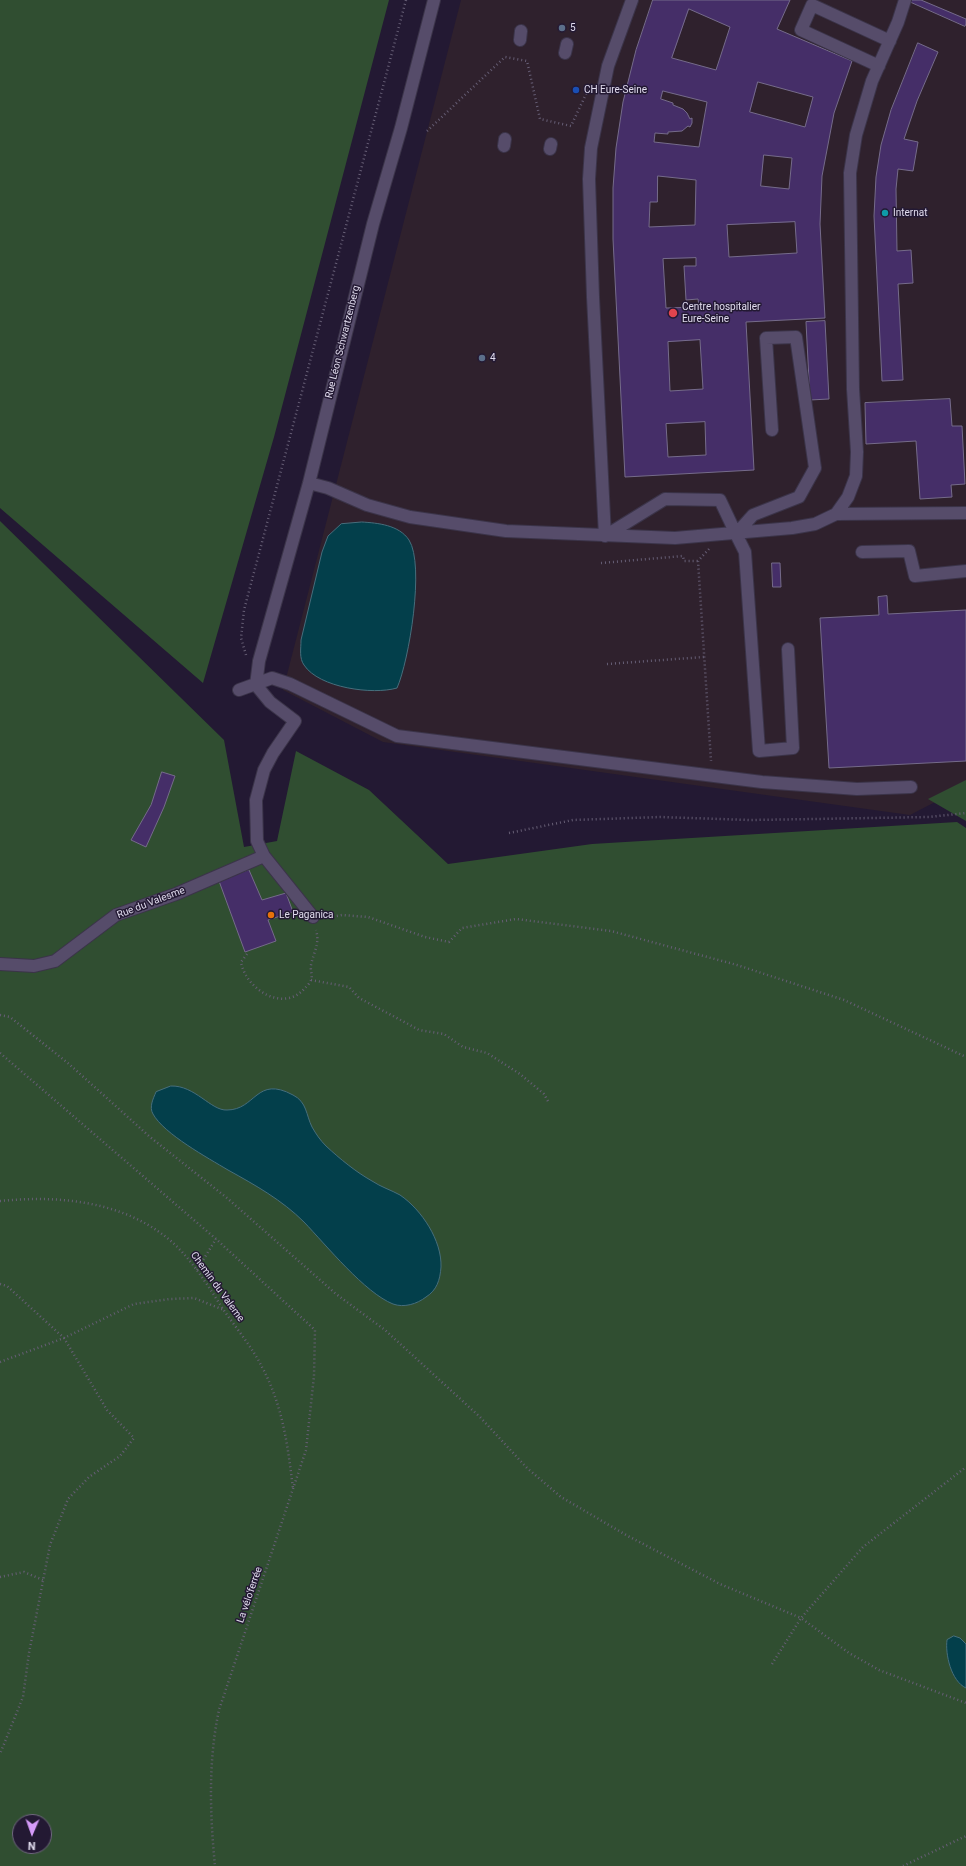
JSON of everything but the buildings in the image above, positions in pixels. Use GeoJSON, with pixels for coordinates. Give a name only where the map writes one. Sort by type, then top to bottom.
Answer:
{"type":"FeatureCollection","features":[{"type":"Feature","properties":{"kind":"street","name":"Rue Léon Schwartzenberg"},"geometry":{"type":"LineString","coordinates":[[256,685],[259,661],[309,483],[371,232],[401,128],[434,0]]}},
{"type":"Feature","properties":{"kind":"street"},"geometry":{"type":"LineString","coordinates":[[605,536],[593,305],[589,179],[591,148],[604,80],[632,0]]}},
{"type":"Feature","properties":{"kind":"street"},"geometry":{"type":"LineString","coordinates":[[836,514],[848,497],[856,476],[858,452],[853,389],[850,173],[856,135],[872,81],[890,41],[905,0]]}},
{"type":"Feature","properties":{"kind":"street"},"geometry":{"type":"LineString","coordinates":[[879,66],[801,30],[812,5],[890,41]]}},
{"type":"Feature","properties":{"kind":"street"},"geometry":{"type":"LineString","coordinates":[[736,534],[753,515],[799,497],[815,468],[796,337],[766,338],[772,430]]}},
{"type":"Feature","properties":{"kind":"street"},"geometry":{"type":"LineString","coordinates":[[309,483],[328,488],[367,505],[410,517],[481,525],[650,539],[736,534],[815,524],[836,514],[966,513]]}},
{"type":"Feature","properties":{"kind":"street"},"geometry":{"type":"LineString","coordinates":[[605,536],[665,499],[720,500],[749,559],[759,751],[793,748],[788,649]]}},
{"type":"Feature","properties":{"kind":"street"},"geometry":{"type":"LineString","coordinates":[[862,552],[909,551],[915,576],[966,571]]}},
{"type":"Feature","properties":{"kind":"street"},"geometry":{"type":"LineString","coordinates":[[240,690],[272,678],[290,684],[397,736],[762,782],[857,789],[911,787]]}},
{"type":"Feature","properties":{"kind":"street"},"geometry":{"type":"LineString","coordinates":[[256,685],[270,702],[295,721],[269,754],[256,800],[257,840],[264,856],[313,917]]}},
{"type":"Feature","properties":{"kind":"street","name":"Rue du Valesme"},"geometry":{"type":"LineString","coordinates":[[0,964],[34,966],[55,961],[121,913],[176,894],[264,856]]}},
{"type":"Feature","properties":{"kind":"path"},"geometry":{"type":"LineString","coordinates":[[259,661],[246,656],[241,638],[244,610],[406,0]]}},
{"type":"Feature","properties":{"kind":"path"},"geometry":{"type":"LineString","coordinates":[[427,131],[505,57],[526,62],[540,119],[570,126],[594,77],[604,80]]}},
{"type":"Feature","properties":{"kind":"path"},"geometry":{"type":"LineString","coordinates":[[710,761],[698,561],[712,546],[711,536]]}},
{"type":"Feature","properties":{"kind":"path"},"geometry":{"type":"LineString","coordinates":[[601,563],[683,556],[684,561],[698,561]]}},
{"type":"Feature","properties":{"kind":"path"},"geometry":{"type":"LineString","coordinates":[[607,664],[704,657]]}},
{"type":"Feature","properties":{"kind":"path"},"geometry":{"type":"LineString","coordinates":[[509,833],[573,820],[660,817],[750,820],[814,820],[930,817],[966,813]]}},
{"type":"Feature","properties":{"kind":"path"},"geometry":{"type":"LineString","coordinates":[[247,954],[242,962],[243,972],[261,992],[274,998],[285,999],[300,994],[311,980],[311,966],[319,940],[313,917],[329,918],[342,915],[353,915],[368,917],[425,937],[449,942],[462,928],[516,919],[611,931],[737,965],[844,1000],[966,1057]]}},
{"type":"Feature","properties":{"kind":"path"},"geometry":{"type":"LineString","coordinates":[[311,980],[349,987],[359,998],[410,1026],[420,1030],[444,1034],[463,1047],[487,1052],[520,1074],[544,1094],[549,1103]]}},
{"type":"Feature","properties":{"kind":"path"},"geometry":{"type":"LineString","coordinates":[[0,1014],[10,1017],[69,1064],[150,1136],[228,1198],[336,1294],[385,1330],[480,1417],[527,1468],[561,1497],[626,1535],[720,1584],[801,1618],[849,1653],[879,1670],[966,1704]]}},
{"type":"Feature","properties":{"kind":"path"},"geometry":{"type":"LineString","coordinates":[[0,1053],[216,1239],[197,1270]]}},
{"type":"Feature","properties":{"kind":"path","name":"Chemin du Valeme"},"geometry":{"type":"LineString","coordinates":[[0,1201],[60,1200],[116,1210],[146,1223],[173,1243],[197,1270],[262,1366],[272,1387],[285,1428],[293,1492]]}},
{"type":"Feature","properties":{"kind":"path","name":"La vélo'ferrée"},"geometry":{"type":"LineString","coordinates":[[215,1866],[213,1840],[212,1751],[214,1731],[306,1450],[314,1376],[315,1330],[216,1239]]}},
{"type":"Feature","properties":{"kind":"path"},"geometry":{"type":"LineString","coordinates":[[0,1284],[7,1286],[64,1338],[107,1410],[134,1438],[120,1456],[89,1477],[68,1498],[50,1545],[29,1653],[23,1697],[0,1754]]}},
{"type":"Feature","properties":{"kind":"path"},"geometry":{"type":"LineString","coordinates":[[0,1362],[64,1338],[134,1304],[170,1299],[194,1298],[224,1310]]}},
{"type":"Feature","properties":{"kind":"path"},"geometry":{"type":"LineString","coordinates":[[772,1664],[801,1618],[863,1547],[966,1467]]}},
{"type":"Feature","properties":{"kind":"path"},"geometry":{"type":"LineString","coordinates":[[0,1577],[24,1572],[43,1580]]}},
{"type":"Feature","properties":{"kind":"path"},"geometry":{"type":"LineString","coordinates":[[903,1866],[966,1836]]}},
{"type":"Feature","properties":{"kind":"shaded area"},"geometry":{"type":"Polygon","coordinates":[[[0,0],[389,0],[274,437],[203,683],[0,508],[0,0]]]}},
{"type":"Feature","properties":{"kind":"shaded area","name":"Centre hospitalier Eure-Seine"},"geometry":{"type":"Polygon","coordinates":[[[461,0],[966,0],[966,786],[910,815],[383,742],[283,690],[461,0]]]}},
{"type":"Feature","properties":{"kind":"shaded area"},"geometry":{"type":"Polygon","coordinates":[[[0,521],[224,740],[244,847],[277,841],[296,751],[369,790],[448,864],[592,844],[957,822],[966,828],[966,1866],[0,1866],[0,521]]]}},
{"type":"Feature","properties":{"kind":"shaded area"},"geometry":{"type":"Polygon","coordinates":[[[362,522],[381,524],[400,531],[409,540],[414,552],[416,570],[414,613],[406,657],[397,688],[387,690],[374,691],[347,688],[321,679],[311,673],[304,665],[301,656],[301,640],[322,552],[328,536],[341,524],[362,522]]]}},
{"type":"Feature","properties":{"kind":"shaded area"},"geometry":{"type":"Polygon","coordinates":[[[966,780],[966,821],[928,799],[966,780]]]}},
{"type":"Feature","properties":{"kind":"shaded area"},"geometry":{"type":"Polygon","coordinates":[[[171,1086],[188,1089],[215,1107],[227,1110],[237,1109],[257,1095],[271,1089],[281,1090],[298,1098],[306,1109],[314,1130],[326,1146],[360,1174],[400,1195],[416,1209],[423,1218],[434,1237],[440,1257],[440,1276],[433,1291],[419,1302],[402,1306],[393,1304],[370,1290],[346,1268],[296,1214],[258,1187],[187,1145],[159,1122],[152,1111],[151,1106],[153,1100],[156,1092],[171,1086]]]}},
{"type":"Feature","properties":{"kind":"shaded area"},"geometry":{"type":"Polygon","coordinates":[[[954,1636],[960,1638],[966,1644],[966,1688],[956,1680],[948,1659],[947,1640],[954,1636]]]}},
{"type":"Feature","properties":{"kind":"place","name":"5"},"geometry":{"type":"Point","coordinates":[562,28]}},
{"type":"Feature","properties":{"kind":"place","name":"CH Eure-Seine"},"geometry":{"type":"Point","coordinates":[576,90]}},
{"type":"Feature","properties":{"kind":"place","name":"Internat"},"geometry":{"type":"Point","coordinates":[885,213]}},
{"type":"Feature","properties":{"kind":"place","name":"Centre hospitalier Eure-Seine"},"geometry":{"type":"Point","coordinates":[673,313]}},
{"type":"Feature","properties":{"kind":"place","name":"4"},"geometry":{"type":"Point","coordinates":[482,358]}},
{"type":"Feature","properties":{"kind":"place","name":"Le Paganica"},"geometry":{"type":"Point","coordinates":[271,915]}}]}
